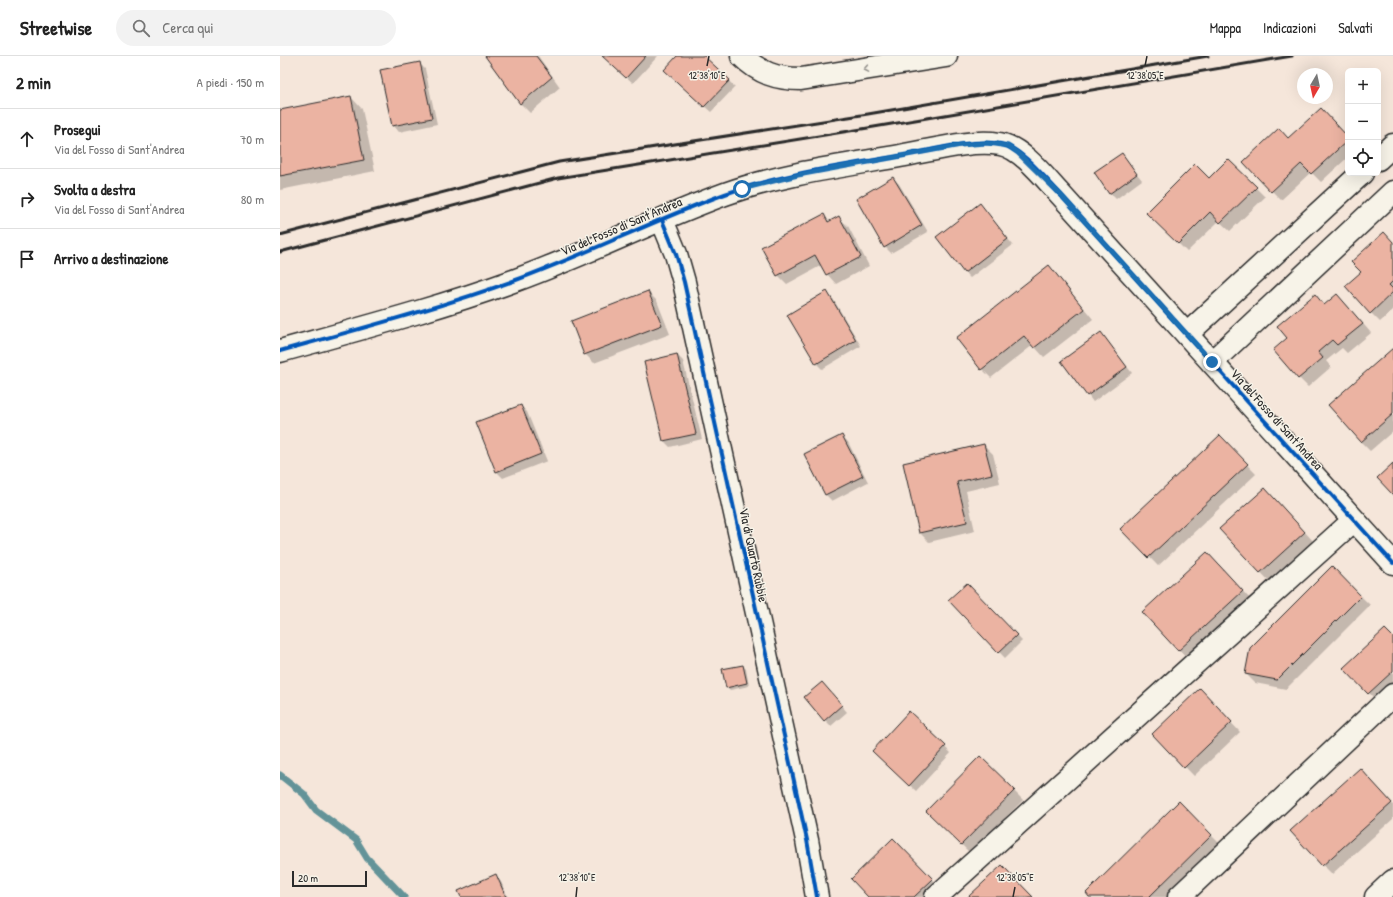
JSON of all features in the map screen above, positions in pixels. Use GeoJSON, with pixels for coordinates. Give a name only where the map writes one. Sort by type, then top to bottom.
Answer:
{"type":"FeatureCollection","features":[{"type":"Feature","properties":{"kind":"street"},"geometry":{"type":"LineString","coordinates":[[742,56],[754,67],[769,75],[779,78],[801,79],[946,56]]}},
{"type":"Feature","properties":{"kind":"street","name":"Via del Fosso di Sant'Andrea"},"geometry":{"type":"LineString","coordinates":[[280,351],[472,296],[557,264],[726,194],[778,179],[967,144],[985,143],[1002,145],[1018,153],[1044,177],[1393,563]]}},
{"type":"Feature","properties":{"kind":"street"},"geometry":{"type":"LineString","coordinates":[[1381,156],[1393,145]]}},
{"type":"Feature","properties":{"kind":"street"},"geometry":{"type":"LineString","coordinates":[[1187,334],[1359,176]]}},
{"type":"Feature","properties":{"kind":"street"},"geometry":{"type":"LineString","coordinates":[[1212,362],[1393,192]]}},
{"type":"Feature","properties":{"kind":"street","name":"Via di Quarto Rubbie"},"geometry":{"type":"LineString","coordinates":[[662,220],[676,254],[684,282],[808,840],[817,897]]}},
{"type":"Feature","properties":{"kind":"street"},"geometry":{"type":"LineString","coordinates":[[936,897],[1354,520]]}},
{"type":"Feature","properties":{"kind":"street"},"geometry":{"type":"LineString","coordinates":[[1178,897],[1393,695]]}},
{"type":"Feature","properties":{"kind":"street"},"geometry":{"type":"LineString","coordinates":[[1376,897],[1393,881]]}},
{"type":"Feature","properties":{"kind":"building"},"geometry":{"type":"Polygon","coordinates":[[[485,56],[536,56],[552,77],[520,104],[485,56]]]}},
{"type":"Feature","properties":{"kind":"building"},"geometry":{"type":"Polygon","coordinates":[[[602,56],[646,56],[626,78],[602,56]]]}},
{"type":"Feature","properties":{"kind":"building"},"geometry":{"type":"Polygon","coordinates":[[[677,56],[704,56],[730,80],[704,107],[664,70],[677,56]]]}},
{"type":"Feature","properties":{"kind":"building"},"geometry":{"type":"Polygon","coordinates":[[[420,62],[432,118],[392,126],[380,70],[420,62]]]}},
{"type":"Feature","properties":{"kind":"building"},"geometry":{"type":"Polygon","coordinates":[[[351,96],[364,160],[280,176],[280,110],[351,96]]]}},
{"type":"Feature","properties":{"kind":"building"},"geometry":{"type":"Polygon","coordinates":[[[1321,108],[1345,134],[1345,143],[1311,174],[1301,164],[1271,192],[1243,162],[1279,128],[1288,138],[1321,108]]]}},
{"type":"Feature","properties":{"kind":"building"},"geometry":{"type":"Polygon","coordinates":[[[1122,153],[1137,174],[1109,194],[1094,172],[1122,153]]]}},
{"type":"Feature","properties":{"kind":"building"},"geometry":{"type":"Polygon","coordinates":[[[1228,159],[1257,187],[1220,223],[1210,212],[1178,244],[1146,213],[1195,164],[1209,178],[1228,159]]]}},
{"type":"Feature","properties":{"kind":"building"},"geometry":{"type":"Polygon","coordinates":[[[893,177],[922,225],[884,248],[856,199],[893,177]]]}},
{"type":"Feature","properties":{"kind":"building"},"geometry":{"type":"Polygon","coordinates":[[[980,203],[1008,239],[964,273],[936,237],[980,203]]]}},
{"type":"Feature","properties":{"kind":"building"},"geometry":{"type":"Polygon","coordinates":[[[824,214],[828,222],[839,216],[861,257],[826,275],[815,255],[777,276],[761,247],[824,214]]]}},
{"type":"Feature","properties":{"kind":"building"},"geometry":{"type":"Polygon","coordinates":[[[1384,232],[1393,242],[1393,281],[1389,285],[1393,289],[1393,292],[1370,314],[1345,286],[1361,272],[1351,262],[1384,232]]]}},
{"type":"Feature","properties":{"kind":"building"},"geometry":{"type":"Polygon","coordinates":[[[1049,265],[1084,309],[1034,348],[1024,336],[981,370],[956,338],[1049,265]]]}},
{"type":"Feature","properties":{"kind":"building"},"geometry":{"type":"Polygon","coordinates":[[[648,291],[662,325],[584,355],[571,321],[648,291]]]}},
{"type":"Feature","properties":{"kind":"building"},"geometry":{"type":"Polygon","coordinates":[[[827,291],[856,340],[816,364],[787,315],[827,291]]]}},
{"type":"Feature","properties":{"kind":"building"},"geometry":{"type":"Polygon","coordinates":[[[1315,294],[1324,305],[1337,294],[1363,324],[1337,345],[1332,340],[1318,352],[1323,358],[1298,379],[1273,350],[1287,338],[1277,326],[1315,294]]]}},
{"type":"Feature","properties":{"kind":"building"},"geometry":{"type":"Polygon","coordinates":[[[1101,332],[1127,367],[1087,396],[1061,361],[1101,332]]]}},
{"type":"Feature","properties":{"kind":"building"},"geometry":{"type":"Polygon","coordinates":[[[1393,348],[1393,414],[1361,442],[1328,405],[1393,348]]]}},
{"type":"Feature","properties":{"kind":"building"},"geometry":{"type":"Polygon","coordinates":[[[677,354],[696,434],[663,441],[644,362],[677,354]]]}},
{"type":"Feature","properties":{"kind":"building"},"geometry":{"type":"Polygon","coordinates":[[[521,405],[541,454],[496,472],[476,422],[521,405]]]}},
{"type":"Feature","properties":{"kind":"building"},"geometry":{"type":"Polygon","coordinates":[[[842,435],[863,476],[825,495],[804,454],[842,435]]]}},
{"type":"Feature","properties":{"kind":"building"},"geometry":{"type":"Polygon","coordinates":[[[1220,435],[1248,464],[1148,558],[1120,529],[1220,435]]]}},
{"type":"Feature","properties":{"kind":"building"},"geometry":{"type":"Polygon","coordinates":[[[984,444],[992,474],[957,482],[967,522],[919,533],[903,463],[984,444]]]}},
{"type":"Feature","properties":{"kind":"building"},"geometry":{"type":"Polygon","coordinates":[[[1393,463],[1393,495],[1377,478],[1393,463]]]}},
{"type":"Feature","properties":{"kind":"building"},"geometry":{"type":"Polygon","coordinates":[[[1265,488],[1305,532],[1260,573],[1219,529],[1265,488]]]}},
{"type":"Feature","properties":{"kind":"building"},"geometry":{"type":"Polygon","coordinates":[[[1207,552],[1243,591],[1178,651],[1142,612],[1207,552]]]}},
{"type":"Feature","properties":{"kind":"building"},"geometry":{"type":"Polygon","coordinates":[[[1332,566],[1361,596],[1277,680],[1245,674],[1250,648],[1332,566]]]}},
{"type":"Feature","properties":{"kind":"building"},"geometry":{"type":"Polygon","coordinates":[[[967,583],[1017,635],[998,653],[948,600],[967,583]]]}},
{"type":"Feature","properties":{"kind":"building"},"geometry":{"type":"Polygon","coordinates":[[[1385,629],[1393,637],[1393,671],[1368,694],[1343,668],[1385,629]]]}},
{"type":"Feature","properties":{"kind":"building"},"geometry":{"type":"Polygon","coordinates":[[[743,665],[747,683],[726,688],[722,669],[743,665]]]}},
{"type":"Feature","properties":{"kind":"building"},"geometry":{"type":"Polygon","coordinates":[[[822,682],[842,705],[824,721],[804,697],[822,682]]]}},
{"type":"Feature","properties":{"kind":"building"},"geometry":{"type":"Polygon","coordinates":[[[1200,688],[1232,722],[1184,768],[1152,734],[1200,688]]]}},
{"type":"Feature","properties":{"kind":"building"},"geometry":{"type":"Polygon","coordinates":[[[909,711],[946,746],[909,786],[872,751],[909,711]]]}},
{"type":"Feature","properties":{"kind":"building"},"geometry":{"type":"Polygon","coordinates":[[[980,756],[1015,790],[961,845],[926,811],[980,756]]]}},
{"type":"Feature","properties":{"kind":"building"},"geometry":{"type":"Polygon","coordinates":[[[1360,768],[1392,803],[1322,866],[1290,831],[1360,768]]]}},
{"type":"Feature","properties":{"kind":"building"},"geometry":{"type":"Polygon","coordinates":[[[1179,801],[1212,835],[1149,897],[1089,897],[1086,893],[1179,801]]]}},
{"type":"Feature","properties":{"kind":"building"},"geometry":{"type":"Polygon","coordinates":[[[893,838],[933,879],[914,897],[868,897],[851,879],[893,838]]]}},
{"type":"Feature","properties":{"kind":"building"},"geometry":{"type":"Polygon","coordinates":[[[1002,865],[1033,897],[968,897],[1002,865]]]}},
{"type":"Feature","properties":{"kind":"building"},"geometry":{"type":"Polygon","coordinates":[[[496,874],[506,897],[461,897],[458,891],[496,874]]]}},
{"type":"Feature","properties":{"kind":"waterway"},"geometry":{"type":"LineString","coordinates":[[280,775],[304,794],[316,810],[356,840],[367,858],[404,897]]}},
{"type":"Feature","properties":{"kind":"railway"},"geometry":{"type":"LineString","coordinates":[[280,235],[559,162],[868,114],[1208,56]]}},
{"type":"Feature","properties":{"kind":"railway"},"geometry":{"type":"LineString","coordinates":[[280,252],[558,178],[868,128],[1292,56]]}},
{"type":"Feature","properties":{"kind":"cycle path"},"geometry":{"type":"LineString","coordinates":[[280,351],[428,309],[516,280],[699,204],[746,187],[812,171],[950,146],[976,143],[1000,144],[1017,151],[1033,164],[1393,563]]}},
{"type":"Feature","properties":{"kind":"cycle path"},"geometry":{"type":"LineString","coordinates":[[662,220],[676,254],[684,282],[807,840],[817,897]]}},
{"type":"Feature","properties":{"kind":"route"},"geometry":{"type":"LineString","coordinates":[[742,189],[778,179],[827,169],[973,143],[1008,146],[1018,153],[1044,177],[1212,362]]}}]}
